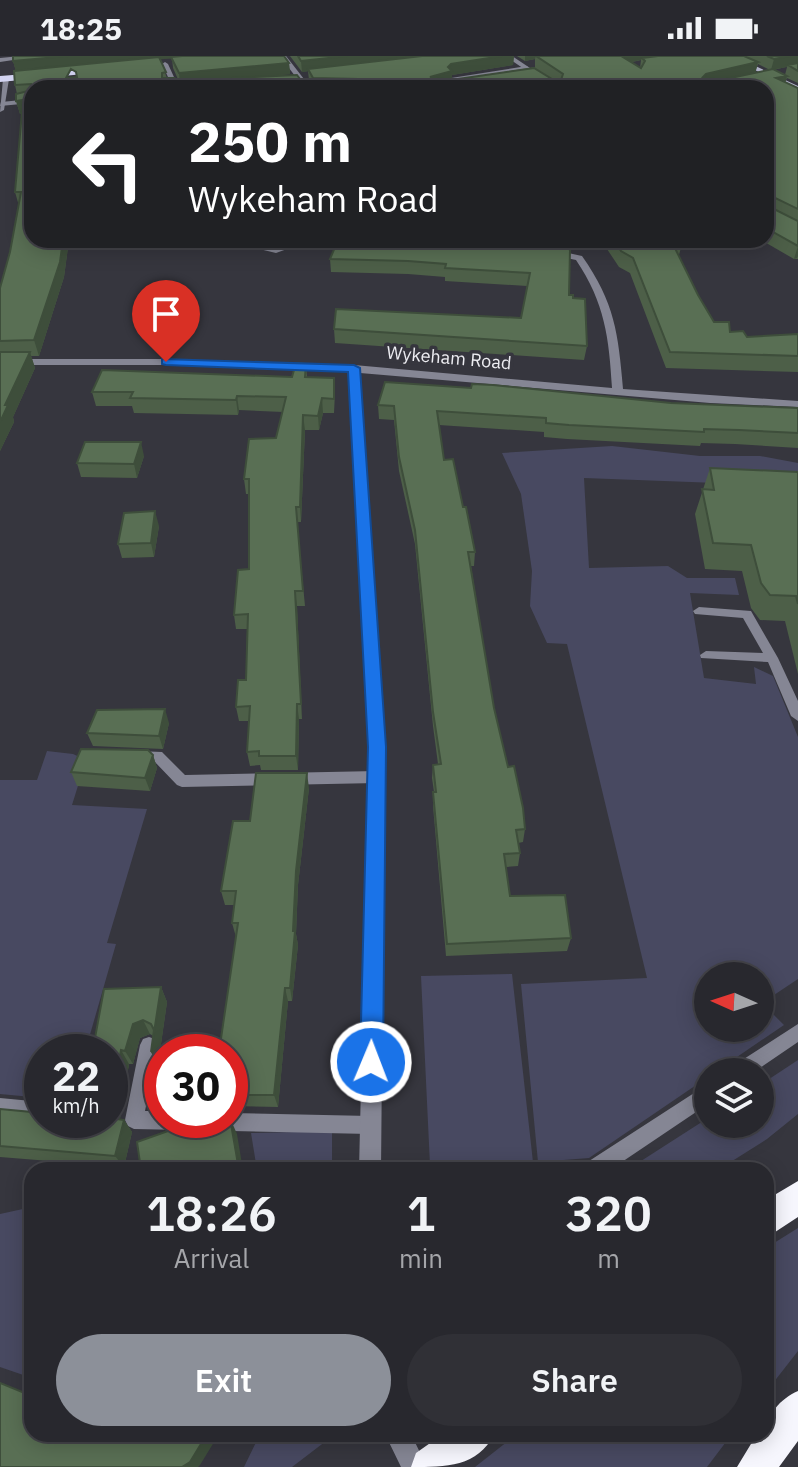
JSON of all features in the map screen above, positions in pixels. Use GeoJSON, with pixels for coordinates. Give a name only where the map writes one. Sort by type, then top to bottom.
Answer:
{"type":"FeatureCollection","features":[{"type":"Feature","properties":{"kind":"highway"},"geometry":{"type":"LineString","coordinates":[[774,1215],[798,1197]]}},
{"type":"Feature","properties":{"kind":"highway"},"geometry":{"type":"LineString","coordinates":[[756,1467],[798,1410]]}},
{"type":"Feature","properties":{"kind":"highway"},"geometry":{"type":"LineString","coordinates":[[430,1467],[464,1442]]}},
{"type":"Feature","properties":{"kind":"main road"},"geometry":{"type":"LineString","coordinates":[[729,56],[772,80]]}},
{"type":"Feature","properties":{"kind":"main road"},"geometry":{"type":"LineString","coordinates":[[151,66],[177,63]]}},
{"type":"Feature","properties":{"kind":"main road"},"geometry":{"type":"LineString","coordinates":[[3,79],[107,70]]}},
{"type":"Feature","properties":{"kind":"main road"},"geometry":{"type":"LineString","coordinates":[[774,81],[798,89]]}},
{"type":"Feature","properties":{"kind":"street"},"geometry":{"type":"LineString","coordinates":[[283,56],[301,80]]}},
{"type":"Feature","properties":{"kind":"street"},"geometry":{"type":"LineString","coordinates":[[508,56],[545,80]]}},
{"type":"Feature","properties":{"kind":"street"},"geometry":{"type":"LineString","coordinates":[[165,64],[172,80]]}},
{"type":"Feature","properties":{"kind":"street"},"geometry":{"type":"LineString","coordinates":[[763,77],[787,71]]}},
{"type":"Feature","properties":{"kind":"street"},"geometry":{"type":"LineString","coordinates":[[486,80],[536,74]]}},
{"type":"Feature","properties":{"kind":"street"},"geometry":{"type":"LineString","coordinates":[[1,107],[3,79]]}},
{"type":"Feature","properties":{"kind":"street"},"geometry":{"type":"LineString","coordinates":[[533,251],[567,253],[579,258],[599,285],[612,320],[618,391]]}},
{"type":"Feature","properties":{"kind":"street","name":"Wykeham Road"},"geometry":{"type":"LineString","coordinates":[[0,362],[166,362],[354,368],[798,404]]}},
{"type":"Feature","properties":{"kind":"street"},"geometry":{"type":"LineString","coordinates":[[354,368],[377,777],[370,1162]]}},
{"type":"Feature","properties":{"kind":"street"},"geometry":{"type":"LineString","coordinates":[[402,1442],[414,1467]]}},
{"type":"Feature","properties":{"kind":"lane"},"geometry":{"type":"LineString","coordinates":[[0,60],[37,56]]}},
{"type":"Feature","properties":{"kind":"lane"},"geometry":{"type":"LineString","coordinates":[[470,80],[534,63]]}},
{"type":"Feature","properties":{"kind":"lane"},"geometry":{"type":"LineString","coordinates":[[284,77],[315,76]]}},
{"type":"Feature","properties":{"kind":"lane"},"geometry":{"type":"LineString","coordinates":[[1,107],[24,103]]}},
{"type":"Feature","properties":{"kind":"lane"},"geometry":{"type":"LineString","coordinates":[[699,611],[747,614],[772,658],[798,716]]}},
{"type":"Feature","properties":{"kind":"lane"},"geometry":{"type":"LineString","coordinates":[[706,655],[772,658]]}},
{"type":"Feature","properties":{"kind":"lane"},"geometry":{"type":"LineString","coordinates":[[115,755],[157,756],[182,781],[377,777]]}},
{"type":"Feature","properties":{"kind":"lane"},"geometry":{"type":"LineString","coordinates":[[760,1058],[798,1032]]}},
{"type":"Feature","properties":{"kind":"lane"},"geometry":{"type":"LineString","coordinates":[[144,1070],[134,1120],[144,1120]]}},
{"type":"Feature","properties":{"kind":"lane"},"geometry":{"type":"LineString","coordinates":[[605,1162],[694,1102]]}},
{"type":"Feature","properties":{"kind":"lane"},"geometry":{"type":"LineString","coordinates":[[0,1107],[24,1109]]}},
{"type":"Feature","properties":{"kind":"lane"},"geometry":{"type":"LineString","coordinates":[[248,1122],[370,1125]]}},
{"type":"Feature","properties":{"kind":"shaded area"},"geometry":{"type":"Polygon","coordinates":[[[612,446],[700,456],[760,456],[798,463],[798,486],[584,478],[589,568],[668,566],[687,578],[735,578],[739,595],[690,593],[704,678],[756,684],[754,667],[773,676],[798,737],[798,979],[774,995],[774,962],[694,962],[694,1042],[759,1042],[736,1058],[694,1058],[694,1087],[589,1158],[538,1162],[521,984],[647,978],[567,644],[547,643],[530,606],[532,571],[521,494],[502,453],[612,446]]]}},
{"type":"Feature","properties":{"kind":"shaded area"},"geometry":{"type":"Polygon","coordinates":[[[47,751],[73,754],[86,760],[72,805],[147,809],[107,943],[116,944],[90,1034],[24,1034],[24,1096],[0,1094],[0,780],[37,780],[47,751]]]}},
{"type":"Feature","properties":{"kind":"shaded area"},"geometry":{"type":"Polygon","coordinates":[[[512,974],[533,1162],[430,1162],[421,976],[512,974]]]}},
{"type":"Feature","properties":{"kind":"shaded area"},"geometry":{"type":"Polygon","coordinates":[[[774,1015],[784,1025],[774,1032],[774,1015]]]}},
{"type":"Feature","properties":{"kind":"shaded area"},"geometry":{"type":"Polygon","coordinates":[[[798,1060],[798,1114],[774,1133],[774,1076],[798,1060]]]}},
{"type":"Feature","properties":{"kind":"shaded area"},"geometry":{"type":"Polygon","coordinates":[[[694,1127],[694,1138],[768,1138],[731,1162],[639,1162],[694,1127]]]}},
{"type":"Feature","properties":{"kind":"shaded area"},"geometry":{"type":"Polygon","coordinates":[[[332,1131],[332,1162],[256,1162],[251,1133],[332,1131]]]}},
{"type":"Feature","properties":{"kind":"shaded area"},"geometry":{"type":"Polygon","coordinates":[[[24,1209],[24,1375],[0,1367],[0,1214],[24,1209]]]}},
{"type":"Feature","properties":{"kind":"shaded area"},"geometry":{"type":"Polygon","coordinates":[[[798,1228],[798,1351],[774,1382],[774,1243],[798,1228]]]}},
{"type":"Feature","properties":{"kind":"shaded area"},"geometry":{"type":"Polygon","coordinates":[[[256,1442],[325,1442],[292,1467],[244,1467],[256,1442]]]}},
{"type":"Feature","properties":{"kind":"shaded area"},"geometry":{"type":"Polygon","coordinates":[[[507,1442],[726,1442],[707,1467],[475,1467],[507,1442]]]}},
{"type":"Feature","properties":{"kind":"building"},"geometry":{"type":"Polygon","coordinates":[[[13,56],[68,56],[13,61],[13,56]]]}},
{"type":"Feature","properties":{"kind":"building"},"geometry":{"type":"Polygon","coordinates":[[[284,56],[289,63],[179,73],[171,57],[284,56]]]}},
{"type":"Feature","properties":{"kind":"building"},"geometry":{"type":"Polygon","coordinates":[[[298,56],[347,56],[301,61],[298,56]]]}},
{"type":"Feature","properties":{"kind":"building"},"geometry":{"type":"Polygon","coordinates":[[[422,56],[502,56],[451,64],[448,67],[452,71],[430,77],[451,80],[313,78],[308,69],[422,56]]]}},
{"type":"Feature","properties":{"kind":"building"},"geometry":{"type":"Polygon","coordinates":[[[536,56],[621,56],[641,68],[645,61],[642,58],[658,56],[744,56],[758,62],[703,77],[721,80],[561,80],[563,74],[536,56]]]}},
{"type":"Feature","properties":{"kind":"building"},"geometry":{"type":"Polygon","coordinates":[[[159,57],[166,72],[162,73],[162,78],[174,78],[24,80],[24,84],[15,85],[14,71],[159,57]],[[71,69],[66,78],[77,77],[71,69]]]}},
{"type":"Feature","properties":{"kind":"building"},"geometry":{"type":"Polygon","coordinates":[[[534,68],[552,79],[561,80],[451,80],[534,68]]]}},
{"type":"Feature","properties":{"kind":"building"},"geometry":{"type":"Polygon","coordinates":[[[773,69],[787,76],[776,78],[798,88],[798,209],[774,197],[774,80],[721,80],[773,69]]]}},
{"type":"Feature","properties":{"kind":"building"},"geometry":{"type":"Polygon","coordinates":[[[297,75],[300,79],[231,80],[297,75]]]}},
{"type":"Feature","properties":{"kind":"building"},"geometry":{"type":"Polygon","coordinates":[[[24,92],[24,248],[62,248],[34,340],[0,341],[0,288],[21,192],[15,192],[23,100],[16,101],[16,94],[24,92]]]}},
{"type":"Feature","properties":{"kind":"building"},"geometry":{"type":"Polygon","coordinates":[[[774,209],[798,221],[798,246],[774,232],[774,209]]]}},
{"type":"Feature","properties":{"kind":"building"},"geometry":{"type":"Polygon","coordinates":[[[335,248],[568,248],[569,295],[585,299],[587,346],[334,329],[336,309],[521,318],[530,273],[445,268],[446,264],[408,261],[330,259],[335,248]]]}},
{"type":"Feature","properties":{"kind":"building"},"geometry":{"type":"Polygon","coordinates":[[[619,248],[675,248],[714,322],[729,322],[730,332],[743,331],[747,337],[798,334],[798,356],[670,352],[633,258],[619,248]]]}},
{"type":"Feature","properties":{"kind":"building"},"geometry":{"type":"Polygon","coordinates":[[[0,352],[30,352],[0,422],[0,352]]]}},
{"type":"Feature","properties":{"kind":"building"},"geometry":{"type":"Polygon","coordinates":[[[296,363],[306,364],[305,377],[334,378],[334,399],[322,398],[318,416],[303,415],[300,507],[296,507],[303,591],[295,591],[301,704],[297,704],[296,756],[259,756],[259,751],[247,752],[250,706],[236,707],[238,680],[246,680],[248,614],[234,615],[238,570],[249,569],[249,479],[244,479],[249,439],[276,438],[286,397],[237,396],[236,400],[130,398],[133,392],[92,392],[102,370],[292,377],[296,363]]]}},
{"type":"Feature","properties":{"kind":"building"},"geometry":{"type":"Polygon","coordinates":[[[385,382],[471,388],[472,384],[493,385],[671,403],[798,408],[798,433],[569,425],[546,423],[546,418],[437,411],[444,460],[453,459],[463,507],[466,507],[475,552],[468,552],[494,708],[508,767],[514,766],[523,808],[525,829],[516,830],[520,853],[504,854],[510,896],[565,895],[571,938],[447,944],[433,792],[436,792],[433,765],[441,764],[415,530],[399,457],[394,406],[378,405],[385,382]]]}},
{"type":"Feature","properties":{"kind":"building"},"geometry":{"type":"Polygon","coordinates":[[[85,442],[141,442],[134,464],[77,463],[85,442]]]}},
{"type":"Feature","properties":{"kind":"building"},"geometry":{"type":"Polygon","coordinates":[[[710,468],[798,472],[798,604],[796,596],[770,595],[761,583],[751,545],[713,543],[702,489],[714,490],[710,468]]]}},
{"type":"Feature","properties":{"kind":"building"},"geometry":{"type":"Polygon","coordinates":[[[155,511],[151,543],[118,544],[124,513],[155,511]]]}},
{"type":"Feature","properties":{"kind":"building"},"geometry":{"type":"Polygon","coordinates":[[[165,709],[159,736],[87,733],[97,710],[165,709]]]}},
{"type":"Feature","properties":{"kind":"building"},"geometry":{"type":"Polygon","coordinates":[[[81,749],[148,750],[153,755],[145,778],[71,772],[81,749]]]}},
{"type":"Feature","properties":{"kind":"building"},"geometry":{"type":"Polygon","coordinates":[[[256,773],[307,773],[296,871],[290,988],[285,988],[274,1095],[248,1095],[248,1034],[222,1034],[238,923],[232,923],[236,891],[221,891],[233,821],[250,821],[256,773]]]}},
{"type":"Feature","properties":{"kind":"building"},"geometry":{"type":"Polygon","coordinates":[[[161,987],[154,1034],[151,1024],[143,1020],[133,1024],[128,1041],[128,1034],[96,1034],[104,989],[161,987]]]}},
{"type":"Feature","properties":{"kind":"building"},"geometry":{"type":"Polygon","coordinates":[[[0,1109],[24,1111],[24,1138],[120,1138],[115,1156],[0,1146],[0,1109]]]}},
{"type":"Feature","properties":{"kind":"building"},"geometry":{"type":"Polygon","coordinates":[[[148,1138],[233,1138],[238,1162],[140,1162],[137,1142],[148,1138]]]}},
{"type":"Feature","properties":{"kind":"building"},"geometry":{"type":"Polygon","coordinates":[[[0,1383],[24,1393],[24,1442],[202,1442],[190,1462],[182,1467],[0,1467],[0,1383]]]}},
{"type":"Feature","properties":{"kind":"route"},"geometry":{"type":"LineString","coordinates":[[166,362],[354,368],[377,747],[371,1062]]}}]}
